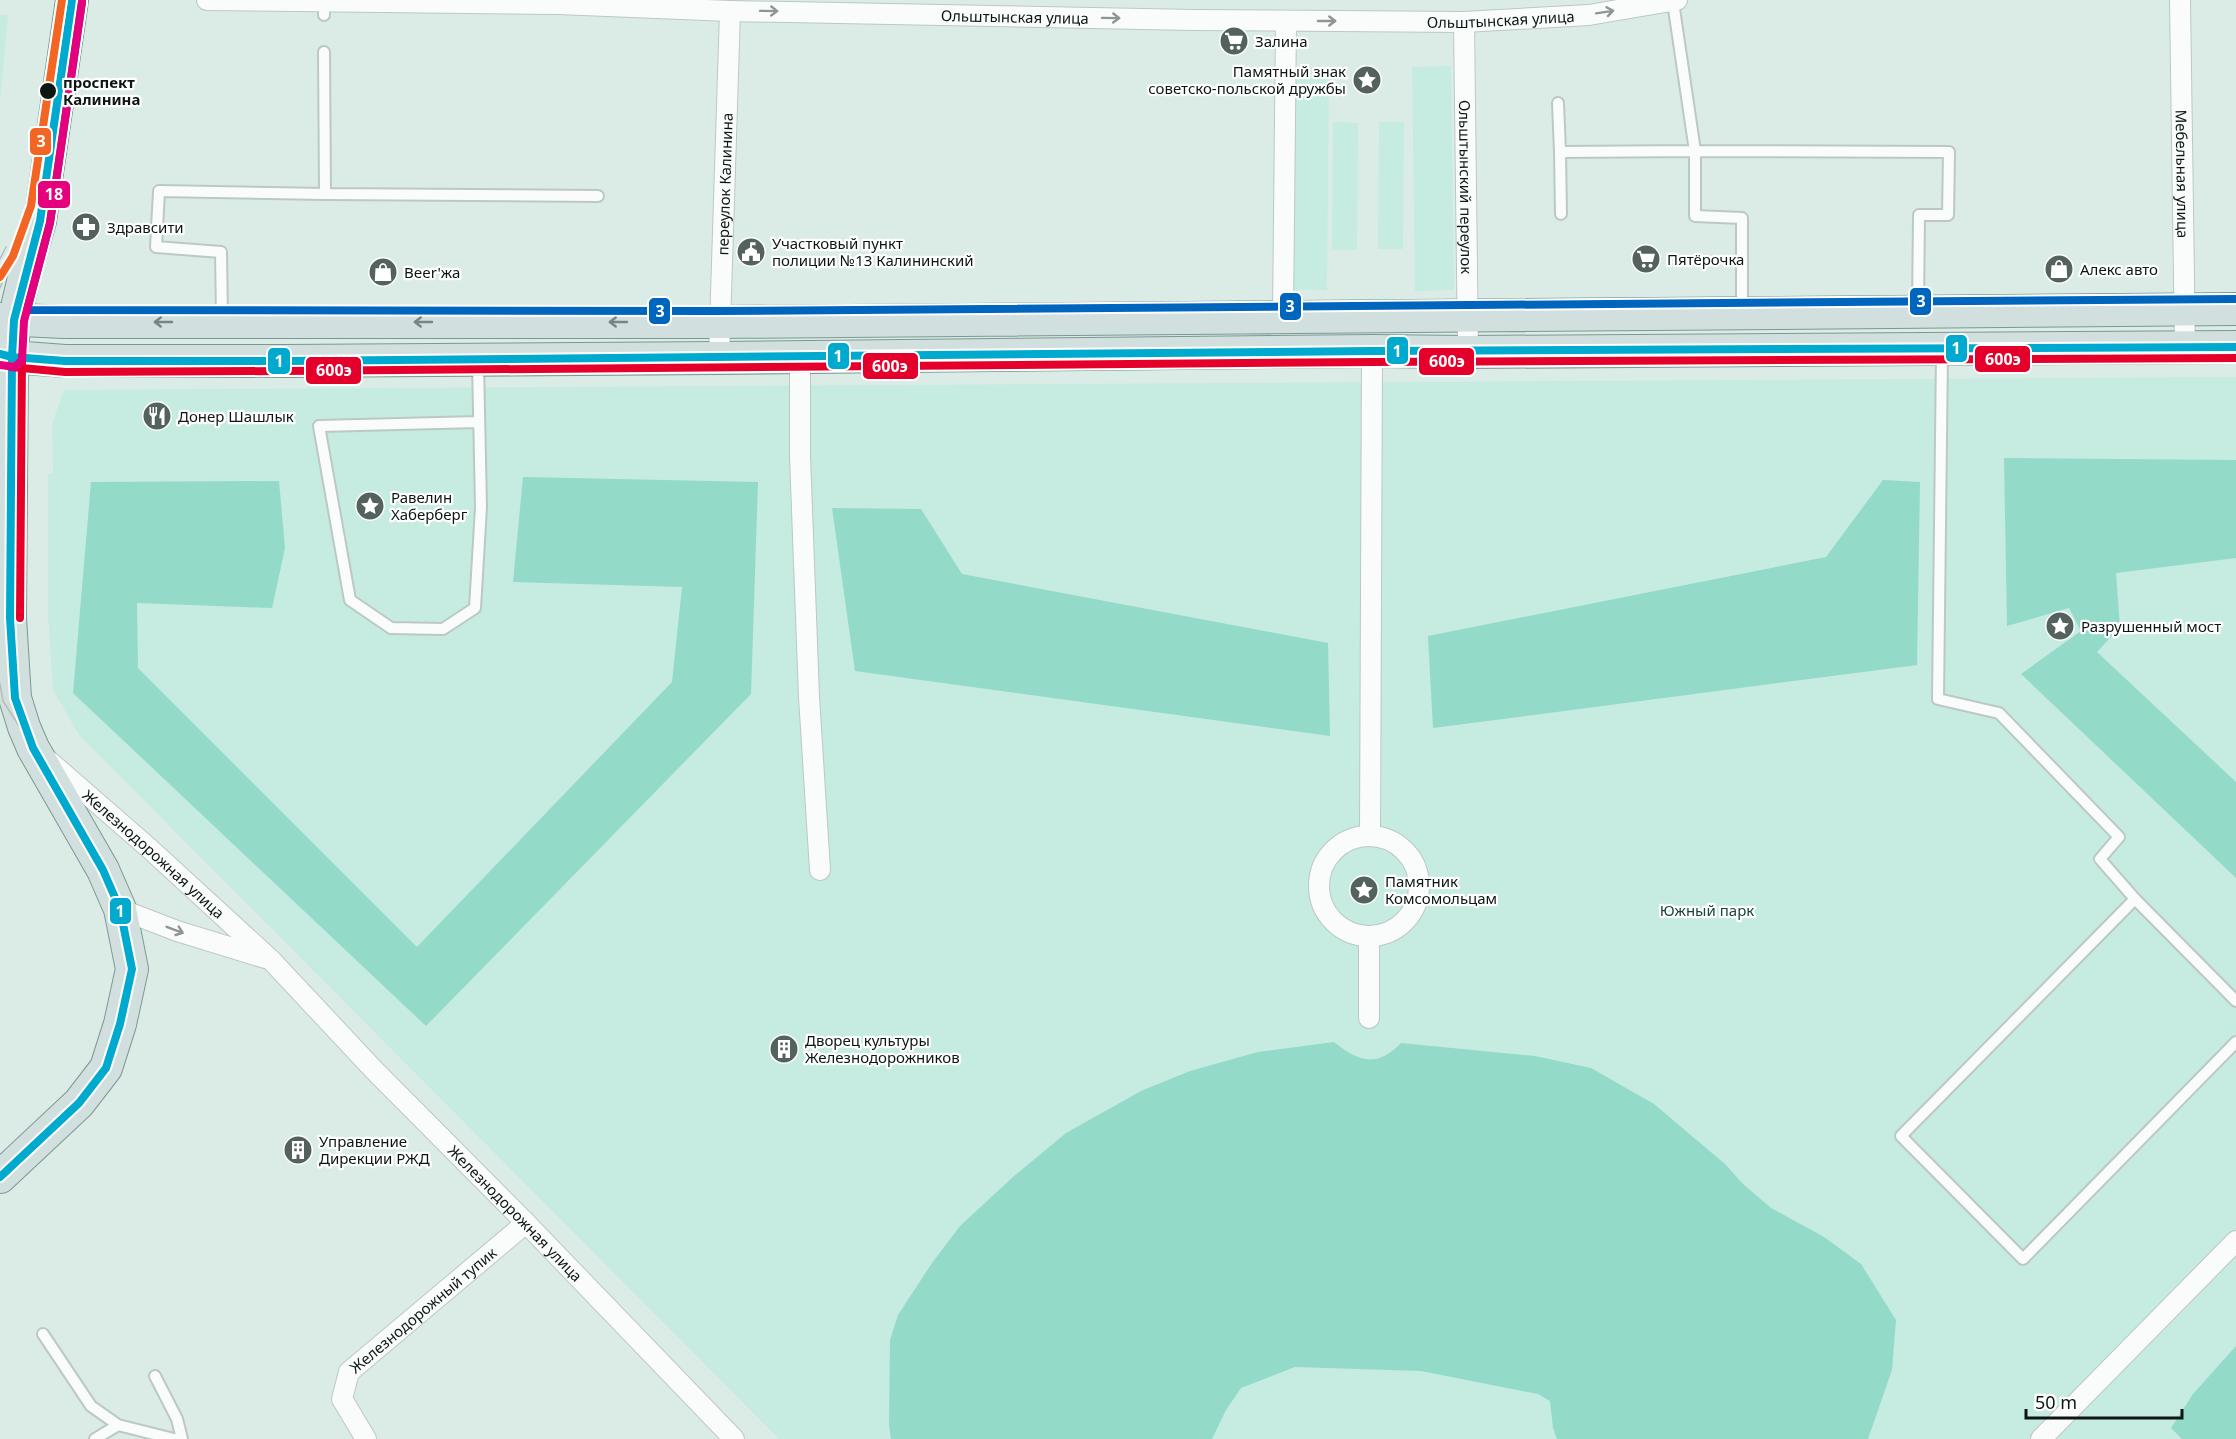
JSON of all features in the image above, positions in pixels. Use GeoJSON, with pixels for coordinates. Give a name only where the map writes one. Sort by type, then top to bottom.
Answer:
{"type":"FeatureCollection","features":[{"type":"Feature","properties":{"kind":"main road"},"geometry":{"type":"LineString","coordinates":[[0,1178],[79,1104],[106,1068],[120,1024],[132,969],[120,909],[103,870],[33,748],[24,727],[15,698],[10,618],[7,320],[26,269],[40,221],[72,0]]}},
{"type":"Feature","properties":{"kind":"main road"},"geometry":{"type":"LineString","coordinates":[[7,320],[719,322],[2236,309]]}},
{"type":"Feature","properties":{"kind":"main road"},"geometry":{"type":"LineString","coordinates":[[6,356],[65,361],[2236,347]]}},
{"type":"Feature","properties":{"kind":"street","name":"Ольштынская улица"},"geometry":{"type":"LineString","coordinates":[[207,0],[324,9],[558,4],[730,11],[1464,22],[1589,15],[1675,1]]}},
{"type":"Feature","properties":{"kind":"street","name":"Мебельная улица"},"geometry":{"type":"LineString","coordinates":[[2180,0],[2185,348]]}},
{"type":"Feature","properties":{"kind":"street","name":"переулок Калинина"},"geometry":{"type":"LineString","coordinates":[[719,358],[730,11]]}},
{"type":"Feature","properties":{"kind":"street"},"geometry":{"type":"LineString","coordinates":[[1283,316],[1286,21]]}},
{"type":"Feature","properties":{"kind":"street","name":"Ольштынский переулок"},"geometry":{"type":"LineString","coordinates":[[1464,22],[1468,352]]}},
{"type":"Feature","properties":{"kind":"street"},"geometry":{"type":"LineString","coordinates":[[1370,835],[1372,351]]}},
{"type":"Feature","properties":{"kind":"street"},"geometry":{"type":"LineString","coordinates":[[800,357],[800,456],[809,697],[820,870]]}},
{"type":"Feature","properties":{"kind":"street","name":"Железнодорожная улица"},"geometry":{"type":"LineString","coordinates":[[33,748],[105,809],[271,960],[373,1069],[526,1223],[734,1439]]}},
{"type":"Feature","properties":{"kind":"street"},"geometry":{"type":"LineString","coordinates":[[1370,835],[1384,837],[1408,853],[1416,865],[1419,894],[1415,907],[1407,919],[1396,928],[1383,934],[1369,936],[1355,934],[1343,929],[1333,921],[1320,898],[1319,885],[1326,860],[1334,850],[1345,842],[1370,835]]}},
{"type":"Feature","properties":{"kind":"street","name":"Железнодорожная улица"},"geometry":{"type":"LineString","coordinates":[[120,909],[177,931],[271,960]]}},
{"type":"Feature","properties":{"kind":"street"},"geometry":{"type":"LineString","coordinates":[[1369,936],[1369,1018]]}},
{"type":"Feature","properties":{"kind":"street","name":"Железнодорожный тупик"},"geometry":{"type":"LineString","coordinates":[[366,1439],[342,1399],[349,1372],[526,1223]]}},
{"type":"Feature","properties":{"kind":"street"},"geometry":{"type":"LineString","coordinates":[[2041,1439],[2236,1241]]}},
{"type":"Feature","properties":{"kind":"lane"},"geometry":{"type":"LineString","coordinates":[[1675,1],[1695,151],[1695,216],[1742,218],[1743,312]]}},
{"type":"Feature","properties":{"kind":"lane"},"geometry":{"type":"LineString","coordinates":[[324,52],[325,194]]}},
{"type":"Feature","properties":{"kind":"lane"},"geometry":{"type":"LineString","coordinates":[[1558,103],[1561,214]]}},
{"type":"Feature","properties":{"kind":"lane"},"geometry":{"type":"LineString","coordinates":[[1560,152],[1949,152],[1948,215],[1919,215],[1918,311]]}},
{"type":"Feature","properties":{"kind":"lane"},"geometry":{"type":"LineString","coordinates":[[222,322],[220,252],[156,248],[159,191],[598,196]]}},
{"type":"Feature","properties":{"kind":"lane"},"geometry":{"type":"LineString","coordinates":[[1942,349],[1938,699],[1999,713],[2119,837],[2100,859],[2135,899],[2236,1001]]}},
{"type":"Feature","properties":{"kind":"lane"},"geometry":{"type":"LineString","coordinates":[[478,359],[481,507],[475,608],[443,629],[391,628],[350,600],[320,426],[479,422]]}},
{"type":"Feature","properties":{"kind":"lane"},"geometry":{"type":"LineString","coordinates":[[2135,899],[1901,1136],[2023,1259],[2236,1042]]}},
{"type":"Feature","properties":{"kind":"lane"},"geometry":{"type":"LineString","coordinates":[[43,1334],[91,1406],[118,1425],[174,1439]]}},
{"type":"Feature","properties":{"kind":"lane"},"geometry":{"type":"LineString","coordinates":[[155,1376],[177,1419],[182,1439]]}},
{"type":"Feature","properties":{"kind":"lane"},"geometry":{"type":"LineString","coordinates":[[95,1439],[118,1425]]}},
{"type":"Feature","properties":{"kind":"green space"},"geometry":{"type":"Polygon","coordinates":[[[0,15],[8,15],[0,102],[0,15]]]}},
{"type":"Feature","properties":{"kind":"green space"},"geometry":{"type":"Polygon","coordinates":[[[1451,66],[1454,290],[1415,291],[1412,67],[1451,66]]]}},
{"type":"Feature","properties":{"kind":"green space"},"geometry":{"type":"Polygon","coordinates":[[[1291,67],[1329,67],[1327,290],[1289,289],[1291,67]]]}},
{"type":"Feature","properties":{"kind":"green space"},"geometry":{"type":"Polygon","coordinates":[[[1333,122],[1358,123],[1357,250],[1332,250],[1333,122]]]}},
{"type":"Feature","properties":{"kind":"green space"},"geometry":{"type":"Polygon","coordinates":[[[1379,122],[1404,122],[1403,249],[1378,249],[1379,122]]]}},
{"type":"Feature","properties":{"kind":"green space","name":"Южный парк"},"geometry":{"type":"Polygon","coordinates":[[[2236,377],[2236,1439],[779,1439],[79,735],[53,690],[48,616],[48,473],[53,473],[52,424],[64,390],[2236,377]]]}},
{"type":"Feature","properties":{"kind":"shaded area"},"geometry":{"type":"Polygon","coordinates":[[[2004,458],[2236,460],[2236,558],[2116,573],[2120,627],[2097,652],[2236,782],[2236,878],[2021,674],[2081,631],[2069,608],[2007,626],[2004,458]]]}},
{"type":"Feature","properties":{"kind":"shaded area"},"geometry":{"type":"Polygon","coordinates":[[[523,477],[758,482],[751,694],[426,1026],[73,693],[91,482],[279,481],[285,548],[272,608],[137,603],[138,668],[417,947],[672,682],[682,587],[513,582],[523,477]]]}},
{"type":"Feature","properties":{"kind":"shaded area"},"geometry":{"type":"Polygon","coordinates":[[[1883,480],[1920,482],[1917,665],[1433,728],[1428,636],[1826,557],[1883,480]]]}},
{"type":"Feature","properties":{"kind":"shaded area"},"geometry":{"type":"Polygon","coordinates":[[[832,508],[921,509],[962,574],[1328,643],[1330,736],[855,671],[832,508]]]}},
{"type":"Feature","properties":{"kind":"shaded area"},"geometry":{"type":"Polygon","coordinates":[[[1334,1042],[1360,1058],[1368,1059],[1384,1056],[1401,1043],[1535,1056],[1591,1068],[1654,1104],[1725,1164],[1743,1184],[1771,1208],[1824,1237],[1861,1264],[1896,1320],[1892,1370],[1868,1439],[1557,1439],[1553,1428],[1550,1401],[1538,1394],[1421,1371],[1295,1367],[1241,1388],[1226,1410],[1212,1439],[891,1439],[889,1425],[890,1340],[898,1315],[932,1263],[960,1226],[1013,1177],[1066,1133],[1141,1091],[1190,1071],[1258,1052],[1334,1042]]]}},
{"type":"Feature","properties":{"kind":"shaded area"},"geometry":{"type":"Polygon","coordinates":[[[2236,1346],[2236,1439],[2182,1439],[2171,1428],[2193,1394],[2236,1346]]]}},
{"type":"Feature","properties":{"kind":"tram line"},"geometry":{"type":"LineString","coordinates":[[0,259],[6,247]]}},
{"type":"Feature","properties":{"kind":"tram line"},"geometry":{"type":"LineString","coordinates":[[0,288],[13,256]]}},
{"type":"Feature","properties":{"kind":"tram line"},"geometry":{"type":"LineString","coordinates":[[0,684],[3,701],[33,748],[103,870],[120,909],[132,969],[120,1024],[106,1068],[79,1103],[0,1177]]}},
{"type":"Feature","properties":{"kind":"transit line","name":"3"},"geometry":{"type":"LineString","coordinates":[[0,277],[13,256],[31,206],[62,0]]}},
{"type":"Feature","properties":{"kind":"transit line","name":"1"},"geometry":{"type":"LineString","coordinates":[[0,1177],[79,1103],[106,1068],[120,1024],[132,969],[120,909],[103,870],[33,748],[15,698],[10,618],[14,320],[40,221],[72,0]]}},
{"type":"Feature","properties":{"kind":"transit line","name":"3"},"geometry":{"type":"LineString","coordinates":[[82,2],[50,223],[27,310],[719,311],[2236,299]]}},
{"type":"Feature","properties":{"kind":"transit line","name":"18"},"geometry":{"type":"LineString","coordinates":[[0,365],[15,367],[22,360],[24,321],[50,223],[82,2]]}},
{"type":"Feature","properties":{"kind":"transit line","name":"1"},"geometry":{"type":"LineString","coordinates":[[0,354],[65,361],[283,361],[1372,351],[2236,347]]}},
{"type":"Feature","properties":{"kind":"transit line","name":"600э"},"geometry":{"type":"LineString","coordinates":[[20,618],[22,357]]}},
{"type":"Feature","properties":{"kind":"transit line","name":"600э"},"geometry":{"type":"LineString","coordinates":[[11,367],[65,372],[2236,358]]}},
{"type":"Feature","properties":{"kind":"place","name":"Залина"},"geometry":{"type":"Point","coordinates":[1234,41]}},
{"type":"Feature","properties":{"kind":"place","name":"Памятный знак советско-польской дружбы"},"geometry":{"type":"Point","coordinates":[1367,80]}},
{"type":"Feature","properties":{"kind":"place","name":"проспект Калинина"},"geometry":{"type":"Point","coordinates":[48,91]}},
{"type":"Feature","properties":{"kind":"place","name":"Здравсити"},"geometry":{"type":"Point","coordinates":[86,227]}},
{"type":"Feature","properties":{"kind":"place","name":"Участковый пункт полиции №13 Калининский"},"geometry":{"type":"Point","coordinates":[751,252]}},
{"type":"Feature","properties":{"kind":"place","name":"Пятёрочка"},"geometry":{"type":"Point","coordinates":[1646,259]}},
{"type":"Feature","properties":{"kind":"place","name":"Алекс авто"},"geometry":{"type":"Point","coordinates":[2059,269]}},
{"type":"Feature","properties":{"kind":"place","name":"Beer'жа"},"geometry":{"type":"Point","coordinates":[383,272]}},
{"type":"Feature","properties":{"kind":"place","name":"Донер Шашлык"},"geometry":{"type":"Point","coordinates":[157,416]}},
{"type":"Feature","properties":{"kind":"place","name":"Равелин Хаберберг"},"geometry":{"type":"Point","coordinates":[370,506]}},
{"type":"Feature","properties":{"kind":"place","name":"Разрушенный мост"},"geometry":{"type":"Point","coordinates":[2060,626]}},
{"type":"Feature","properties":{"kind":"place","name":"Памятник Комсомольцам"},"geometry":{"type":"Point","coordinates":[1364,890]}},
{"type":"Feature","properties":{"kind":"place","name":"Дворец культуры Железнодорожников"},"geometry":{"type":"Point","coordinates":[784,1049]}},
{"type":"Feature","properties":{"kind":"place","name":"Управление Дирекции РЖД"},"geometry":{"type":"Point","coordinates":[298,1150]}}]}
